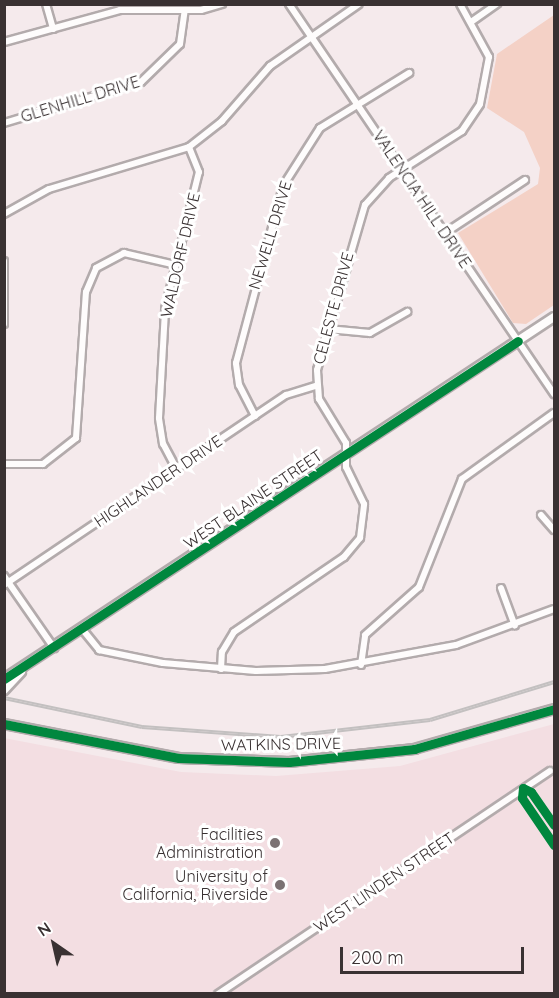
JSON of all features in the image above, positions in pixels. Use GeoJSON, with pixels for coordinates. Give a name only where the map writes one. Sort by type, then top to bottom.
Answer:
{"type":"FeatureCollection","features":[{"type":"Feature","properties":{"kind":"main road","name":"WATKINS DRIVE"},"geometry":{"type":"LineString","coordinates":[[5,724],[179,758],[289,762],[442,743],[555,709]]}},
{"type":"Feature","properties":{"kind":"street"},"geometry":{"type":"LineString","coordinates":[[46,4],[53,29]]}},
{"type":"Feature","properties":{"kind":"street"},"geometry":{"type":"LineString","coordinates":[[4,42],[120,10],[185,10],[222,4]]}},
{"type":"Feature","properties":{"kind":"street","name":"VALENCIA HILL DRIVE"},"geometry":{"type":"LineString","coordinates":[[289,4],[555,394]]}},
{"type":"Feature","properties":{"kind":"street"},"geometry":{"type":"LineString","coordinates":[[4,214],[49,189],[189,147],[222,121],[270,66],[359,4]]}},
{"type":"Feature","properties":{"kind":"street","name":"CELESTE DRIVE"},"geometry":{"type":"LineString","coordinates":[[221,669],[222,652],[234,632],[344,557],[360,538],[364,504],[346,455],[346,443],[316,386],[328,329],[358,217],[373,194],[402,169],[462,130],[480,104],[489,57],[460,4]]}},
{"type":"Feature","properties":{"kind":"street"},"geometry":{"type":"LineString","coordinates":[[471,22],[497,4]]}},
{"type":"Feature","properties":{"kind":"street","name":"GLENHILL DRIVE"},"geometry":{"type":"LineString","coordinates":[[4,123],[141,82],[180,44],[185,10]]}},
{"type":"Feature","properties":{"kind":"street","name":"NEWELL DRIVE"},"geometry":{"type":"LineString","coordinates":[[255,416],[239,384],[236,363],[277,202],[313,136],[356,103],[409,73]]}},
{"type":"Feature","properties":{"kind":"street","name":"WALDORF DRIVE"},"geometry":{"type":"LineString","coordinates":[[176,468],[163,444],[159,418],[165,309],[199,172],[189,147]]}},
{"type":"Feature","properties":{"kind":"street"},"geometry":{"type":"LineString","coordinates":[[445,233],[525,180]]}},
{"type":"Feature","properties":{"kind":"street"},"geometry":{"type":"LineString","coordinates":[[4,464],[43,464],[76,438],[86,292],[96,268],[124,253],[176,265]]}},
{"type":"Feature","properties":{"kind":"street"},"geometry":{"type":"LineString","coordinates":[[4,261],[4,324]]}},
{"type":"Feature","properties":{"kind":"street"},"geometry":{"type":"LineString","coordinates":[[328,329],[370,333],[407,312]]}},
{"type":"Feature","properties":{"kind":"street","name":"WEST BLAINE STREET"},"geometry":{"type":"LineString","coordinates":[[4,690],[21,672],[54,649],[555,317]]}},
{"type":"Feature","properties":{"kind":"street","name":"HIGHLANDER DRIVE"},"geometry":{"type":"LineString","coordinates":[[7,583],[286,395],[316,386]]}},
{"type":"Feature","properties":{"kind":"street"},"geometry":{"type":"LineString","coordinates":[[361,664],[365,634],[419,587],[462,479],[555,413]]}},
{"type":"Feature","properties":{"kind":"street"},"geometry":{"type":"LineString","coordinates":[[542,515],[555,530]]}},
{"type":"Feature","properties":{"kind":"street"},"geometry":{"type":"LineString","coordinates":[[4,576],[54,649]]}},
{"type":"Feature","properties":{"kind":"street"},"geometry":{"type":"LineString","coordinates":[[501,588],[515,626]]}},
{"type":"Feature","properties":{"kind":"street"},"geometry":{"type":"LineString","coordinates":[[83,630],[110,654],[221,669],[361,664],[456,645],[515,626],[555,609]]}},
{"type":"Feature","properties":{"kind":"street","name":"WEST BLAINE STREET"},"geometry":{"type":"LineString","coordinates":[[4,679],[21,672]]}},
{"type":"Feature","properties":{"kind":"street","name":"WEST LINDEN STREET"},"geometry":{"type":"LineString","coordinates":[[218,993],[550,771]]}},
{"type":"Feature","properties":{"kind":"shaded area"},"geometry":{"type":"Polygon","coordinates":[[[554,15],[554,305],[526,324],[513,323],[458,233],[538,184],[540,168],[524,132],[487,108],[497,54],[554,15]]]}},
{"type":"Feature","properties":{"kind":"shaded area","name":"University of California, Riverside"},"geometry":{"type":"Polygon","coordinates":[[[554,724],[554,993],[5,993],[4,738],[181,772],[276,776],[400,766],[554,724]]]}},
{"type":"Feature","properties":{"kind":"railway"},"geometry":{"type":"LineString","coordinates":[[4,698],[142,727],[281,737],[430,720],[554,682]]}},
{"type":"Feature","properties":{"kind":"cycle path"},"geometry":{"type":"LineString","coordinates":[[4,679],[518,341]]}},
{"type":"Feature","properties":{"kind":"cycle path"},"geometry":{"type":"LineString","coordinates":[[4,724],[179,758],[289,762],[414,749],[554,709]]}},
{"type":"Feature","properties":{"kind":"cycle path"},"geometry":{"type":"LineString","coordinates":[[554,825],[531,792],[523,788],[522,798],[554,845]]}},
{"type":"Feature","properties":{"kind":"place","name":"Facilities Administration"},"geometry":{"type":"Point","coordinates":[275,843]}},
{"type":"Feature","properties":{"kind":"place","name":"University of California, Riverside"},"geometry":{"type":"Point","coordinates":[280,885]}}]}
